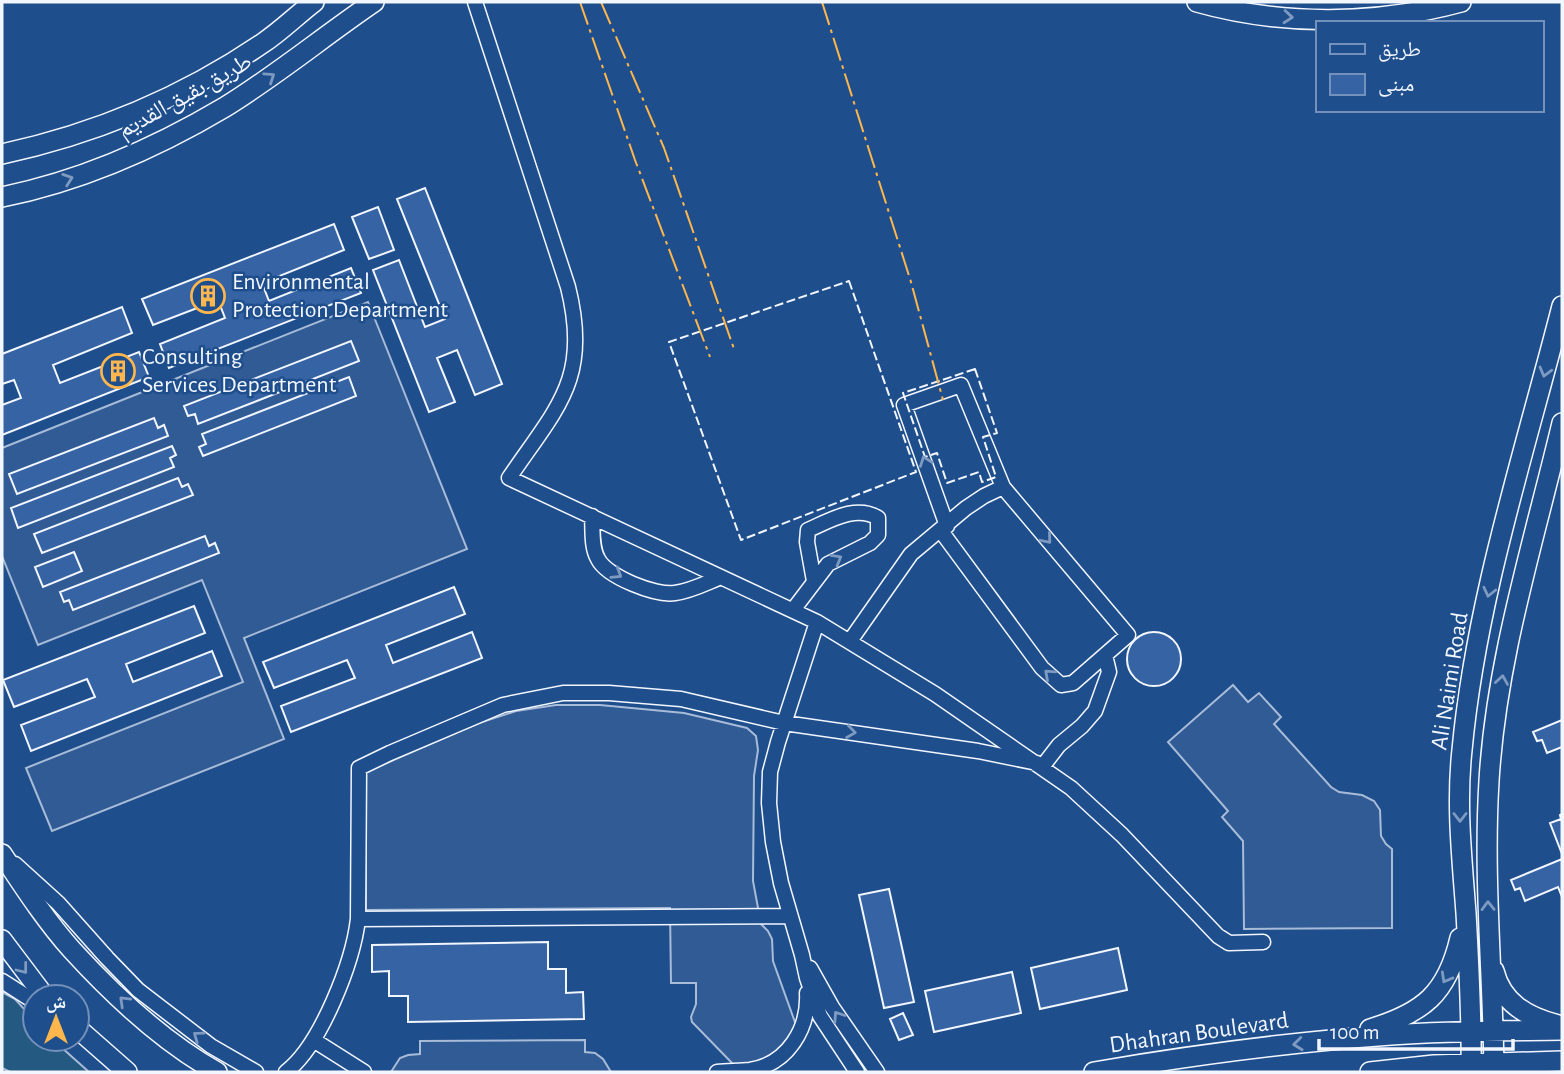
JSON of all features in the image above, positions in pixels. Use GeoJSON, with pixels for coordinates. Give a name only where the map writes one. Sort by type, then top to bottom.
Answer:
{"type":"FeatureCollection","features":[{"type":"Feature","properties":{"kind":"main road","name":"طريق بقيق القديم"},"geometry":{"type":"LineString","coordinates":[[2,154],[76,134],[162,100],[202,80],[265,41],[314,2]]}},
{"type":"Feature","properties":{"kind":"main road"},"geometry":{"type":"LineString","coordinates":[[1196,2],[1256,14],[1309,19],[1355,19],[1402,14],[1461,2]]}},
{"type":"Feature","properties":{"kind":"main road","name":"طريق بقيق القديم"},"geometry":{"type":"LineString","coordinates":[[2,197],[100,168],[177,133],[265,80],[370,5]]}},
{"type":"Feature","properties":{"kind":"main road","name":"Ali Naimi Road"},"geometry":{"type":"LineString","coordinates":[[1471,1068],[1466,913],[1460,836],[1462,751],[1468,696],[1480,632],[1516,480],[1562,306]]}},
{"type":"Feature","properties":{"kind":"main road","name":"Ali Naimi Road"},"geometry":{"type":"LineString","coordinates":[[1494,1068],[1486,833],[1489,779],[1505,662],[1562,423]]}},
{"type":"Feature","properties":{"kind":"main road"},"geometry":{"type":"LineString","coordinates":[[2,853],[40,910],[72,950],[130,1007],[168,1039],[217,1072]]}},
{"type":"Feature","properties":{"kind":"main road"},"geometry":{"type":"LineString","coordinates":[[1329,1040],[1392,1022],[1423,1006],[1436,994],[1455,959],[1466,913]]}},
{"type":"Feature","properties":{"kind":"main road"},"geometry":{"type":"LineString","coordinates":[[2,940],[35,983]]}},
{"type":"Feature","properties":{"kind":"main road"},"geometry":{"type":"LineString","coordinates":[[1489,949],[1497,984],[1513,1004],[1537,1020],[1562,1028]]}},
{"type":"Feature","properties":{"kind":"main road","name":"Dhahran Boulevard"},"geometry":{"type":"LineString","coordinates":[[1094,1072],[1158,1061],[1329,1040],[1562,1028]]}},
{"type":"Feature","properties":{"kind":"main road"},"geometry":{"type":"LineString","coordinates":[[91,1041],[127,1072]]}},
{"type":"Feature","properties":{"kind":"main road"},"geometry":{"type":"LineString","coordinates":[[1370,1072],[1434,1065],[1494,1068],[1555,1061]]}},
{"type":"Feature","properties":{"kind":"main road"},"geometry":{"type":"LineString","coordinates":[[1529,1072],[1555,1061]]}},
{"type":"Feature","properties":{"kind":"street"},"geometry":{"type":"LineString","coordinates":[[474,4],[568,287],[577,342],[573,369],[564,395],[509,478],[793,610],[850,640],[935,694],[1072,788],[1122,835],[1218,936],[1229,943],[1264,942]]}},
{"type":"Feature","properties":{"kind":"street"},"geometry":{"type":"LineString","coordinates":[[961,385],[1003,487],[1128,635],[1073,684],[1061,685],[1042,668],[944,528],[904,405],[961,385]]}},
{"type":"Feature","properties":{"kind":"street"},"geometry":{"type":"LineString","coordinates":[[850,640],[911,554],[984,496],[1003,487]]}},
{"type":"Feature","properties":{"kind":"street"},"geometry":{"type":"LineString","coordinates":[[793,610],[828,564],[878,535],[878,518],[869,512],[857,512],[808,530],[807,542],[814,580]]}},
{"type":"Feature","properties":{"kind":"street"},"geometry":{"type":"LineString","coordinates":[[593,516],[593,540],[598,560],[615,576],[656,593],[673,594],[721,577]]}},
{"type":"Feature","properties":{"kind":"street"},"geometry":{"type":"LineString","coordinates":[[817,622],[770,772],[769,803],[773,842],[807,978],[820,1016],[856,1072]]}},
{"type":"Feature","properties":{"kind":"street"},"geometry":{"type":"LineString","coordinates":[[1039,765],[1095,711],[1109,672],[1105,655]]}},
{"type":"Feature","properties":{"kind":"street"},"geometry":{"type":"LineString","coordinates":[[293,1070],[315,1041],[355,942],[358,919],[359,768],[503,705],[564,693],[609,693],[681,699],[784,723],[978,751],[1039,765]]}},
{"type":"Feature","properties":{"kind":"street"},"geometry":{"type":"LineString","coordinates":[[2,853],[58,903],[138,990],[211,1045],[256,1072]]}},
{"type":"Feature","properties":{"kind":"street"},"geometry":{"type":"LineString","coordinates":[[358,919],[790,916]]}},
{"type":"Feature","properties":{"kind":"street"},"geometry":{"type":"LineString","coordinates":[[802,955],[832,1007],[877,1070]]}},
{"type":"Feature","properties":{"kind":"street"},"geometry":{"type":"LineString","coordinates":[[717,1072],[753,1070],[784,1054],[802,1030],[808,1008],[807,978]]}},
{"type":"Feature","properties":{"kind":"street"},"geometry":{"type":"LineString","coordinates":[[2,981],[21,993]]}},
{"type":"Feature","properties":{"kind":"street"},"geometry":{"type":"LineString","coordinates":[[315,1041],[364,1072]]}},
{"type":"Feature","properties":{"kind":"street"},"geometry":{"type":"LineString","coordinates":[[837,1042],[849,1072]]}},
{"type":"Feature","properties":{"kind":"shaded area"},"geometry":{"type":"Polygon","coordinates":[[[368,302],[467,549],[244,638],[284,739],[52,831],[26,768],[243,682],[202,580],[38,645],[2,556],[2,448],[368,302]]]}},
{"type":"Feature","properties":{"kind":"shaded area"},"geometry":{"type":"Polygon","coordinates":[[[1233,685],[1248,702],[1259,693],[1281,717],[1274,724],[1331,787],[1339,792],[1362,795],[1374,801],[1380,810],[1381,836],[1392,849],[1392,928],[1244,929],[1243,841],[1222,817],[1228,811],[1168,742],[1233,685]]]}},
{"type":"Feature","properties":{"kind":"shaded area"},"geometry":{"type":"Polygon","coordinates":[[[556,705],[600,705],[684,713],[747,728],[756,736],[758,750],[754,776],[753,881],[761,924],[772,939],[773,961],[796,1025],[788,1042],[767,1058],[743,1066],[733,1064],[692,1022],[696,1004],[696,983],[671,983],[670,908],[366,910],[366,772],[479,723],[516,711],[556,705]]]}},
{"type":"Feature","properties":{"kind":"shaded area"},"geometry":{"type":"Polygon","coordinates":[[[2,992],[21,1006],[21,1053],[68,1053],[89,1072],[10,1072],[2,1068],[2,992]]]}},
{"type":"Feature","properties":{"kind":"shaded area"},"geometry":{"type":"Polygon","coordinates":[[[585,1040],[585,1052],[595,1053],[603,1059],[611,1072],[391,1072],[400,1058],[420,1054],[420,1041],[585,1040]]]}},
{"type":"Feature","properties":{"kind":"building"},"geometry":{"type":"Polygon","coordinates":[[[425,188],[502,384],[475,395],[457,350],[437,358],[455,402],[429,412],[373,270],[399,260],[425,327],[445,319],[397,199],[425,188]]]}},
{"type":"Feature","properties":{"kind":"building"},"geometry":{"type":"Polygon","coordinates":[[[378,207],[394,250],[369,259],[352,217],[378,207]]]}},
{"type":"Feature","properties":{"kind":"building","name":"Environmental Protection Department"},"geometry":{"type":"Polygon","coordinates":[[[334,224],[344,250],[262,283],[269,301],[351,268],[361,293],[169,368],[160,344],[225,318],[218,300],[153,325],[142,299],[334,224]]]}},
{"type":"Feature","properties":{"kind":"building","name":"Consulting Services Department"},"geometry":{"type":"Polygon","coordinates":[[[122,307],[132,333],[53,365],[60,383],[139,352],[149,377],[2,435],[2,405],[21,398],[14,380],[2,384],[2,354],[122,307]]]}},
{"type":"Feature","properties":{"kind":"building"},"geometry":{"type":"Polygon","coordinates":[[[351,341],[359,361],[198,424],[195,414],[188,416],[184,406],[351,341]]]}},
{"type":"Feature","properties":{"kind":"building"},"geometry":{"type":"Polygon","coordinates":[[[349,377],[356,396],[203,456],[199,447],[206,444],[202,434],[349,377]]]}},
{"type":"Feature","properties":{"kind":"building"},"geometry":{"type":"Polygon","coordinates":[[[154,418],[158,428],[164,425],[168,436],[17,494],[9,474],[154,418]]]}},
{"type":"Feature","properties":{"kind":"building"},"geometry":{"type":"Polygon","coordinates":[[[172,446],[176,455],[170,458],[174,467],[18,528],[11,508],[172,446]]]}},
{"type":"Feature","properties":{"kind":"building"},"geometry":{"type":"Polygon","coordinates":[[[178,478],[182,487],[188,484],[193,495],[42,553],[34,534],[178,478]]]}},
{"type":"Feature","properties":{"kind":"building"},"geometry":{"type":"Polygon","coordinates":[[[205,536],[209,546],[215,543],[219,553],[73,610],[69,600],[64,602],[60,592],[205,536]]]}},
{"type":"Feature","properties":{"kind":"building"},"geometry":{"type":"Polygon","coordinates":[[[74,552],[82,571],[43,587],[35,567],[74,552]]]}},
{"type":"Feature","properties":{"kind":"building"},"geometry":{"type":"Polygon","coordinates":[[[454,587],[465,614],[386,645],[393,663],[472,632],[482,658],[291,732],[281,706],[355,678],[347,660],[274,688],[263,662],[454,587]]]}},
{"type":"Feature","properties":{"kind":"building"},"geometry":{"type":"Polygon","coordinates":[[[194,606],[205,633],[126,664],[133,682],[212,651],[222,676],[31,751],[21,725],[95,697],[87,679],[14,707],[3,680],[194,606]]]}},
{"type":"Feature","properties":{"kind":"building"},"geometry":{"type":"Polygon","coordinates":[[[1159,632],[1169,636],[1177,644],[1181,659],[1177,674],[1169,682],[1149,686],[1139,682],[1131,674],[1127,654],[1131,644],[1139,636],[1159,632]]]}},
{"type":"Feature","properties":{"kind":"building"},"geometry":{"type":"Polygon","coordinates":[[[1562,720],[1562,747],[1547,753],[1542,740],[1537,741],[1533,732],[1562,720]]]}},
{"type":"Feature","properties":{"kind":"building"},"geometry":{"type":"Polygon","coordinates":[[[1562,814],[1562,854],[1550,823],[1561,819],[1562,814]]]}},
{"type":"Feature","properties":{"kind":"building"},"geometry":{"type":"Polygon","coordinates":[[[1562,859],[1562,897],[1558,887],[1525,901],[1520,888],[1515,890],[1511,880],[1562,859]]]}},
{"type":"Feature","properties":{"kind":"building"},"geometry":{"type":"Polygon","coordinates":[[[889,889],[914,1002],[884,1008],[859,895],[889,889]]]}},
{"type":"Feature","properties":{"kind":"building"},"geometry":{"type":"Polygon","coordinates":[[[548,942],[548,969],[566,969],[566,993],[583,992],[584,1019],[408,1022],[408,996],[389,996],[389,971],[372,972],[372,945],[548,942]]]}},
{"type":"Feature","properties":{"kind":"building"},"geometry":{"type":"Polygon","coordinates":[[[1118,948],[1127,990],[1040,1009],[1031,968],[1118,948]]]}},
{"type":"Feature","properties":{"kind":"building"},"geometry":{"type":"Polygon","coordinates":[[[1012,972],[1021,1013],[934,1032],[925,991],[1012,972]]]}},
{"type":"Feature","properties":{"kind":"building"},"geometry":{"type":"Polygon","coordinates":[[[903,1013],[913,1035],[899,1040],[890,1019],[903,1013]]]}},
{"type":"Feature","properties":{"kind":"fence"},"geometry":{"type":"LineString","coordinates":[[849,281],[916,472],[741,540],[669,342],[849,281]]}},
{"type":"Feature","properties":{"kind":"fence"},"geometry":{"type":"LineString","coordinates":[[975,369],[997,433],[983,437],[996,477],[982,482],[979,472],[947,483],[937,453],[925,457],[903,393],[975,369]]}},
{"type":"Feature","properties":{"kind":"power"},"geometry":{"type":"LineString","coordinates":[[580,2],[635,160],[710,357]]}},
{"type":"Feature","properties":{"kind":"power"},"geometry":{"type":"LineString","coordinates":[[601,2],[664,148],[734,349]]}},
{"type":"Feature","properties":{"kind":"power"},"geometry":{"type":"LineString","coordinates":[[822,2],[911,282],[943,400]]}},
{"type":"Feature","properties":{"kind":"place","name":"Environmental Protection Department"},"geometry":{"type":"Point","coordinates":[208,296]}},
{"type":"Feature","properties":{"kind":"place","name":"Consulting Services Department"},"geometry":{"type":"Point","coordinates":[118,371]}}]}
